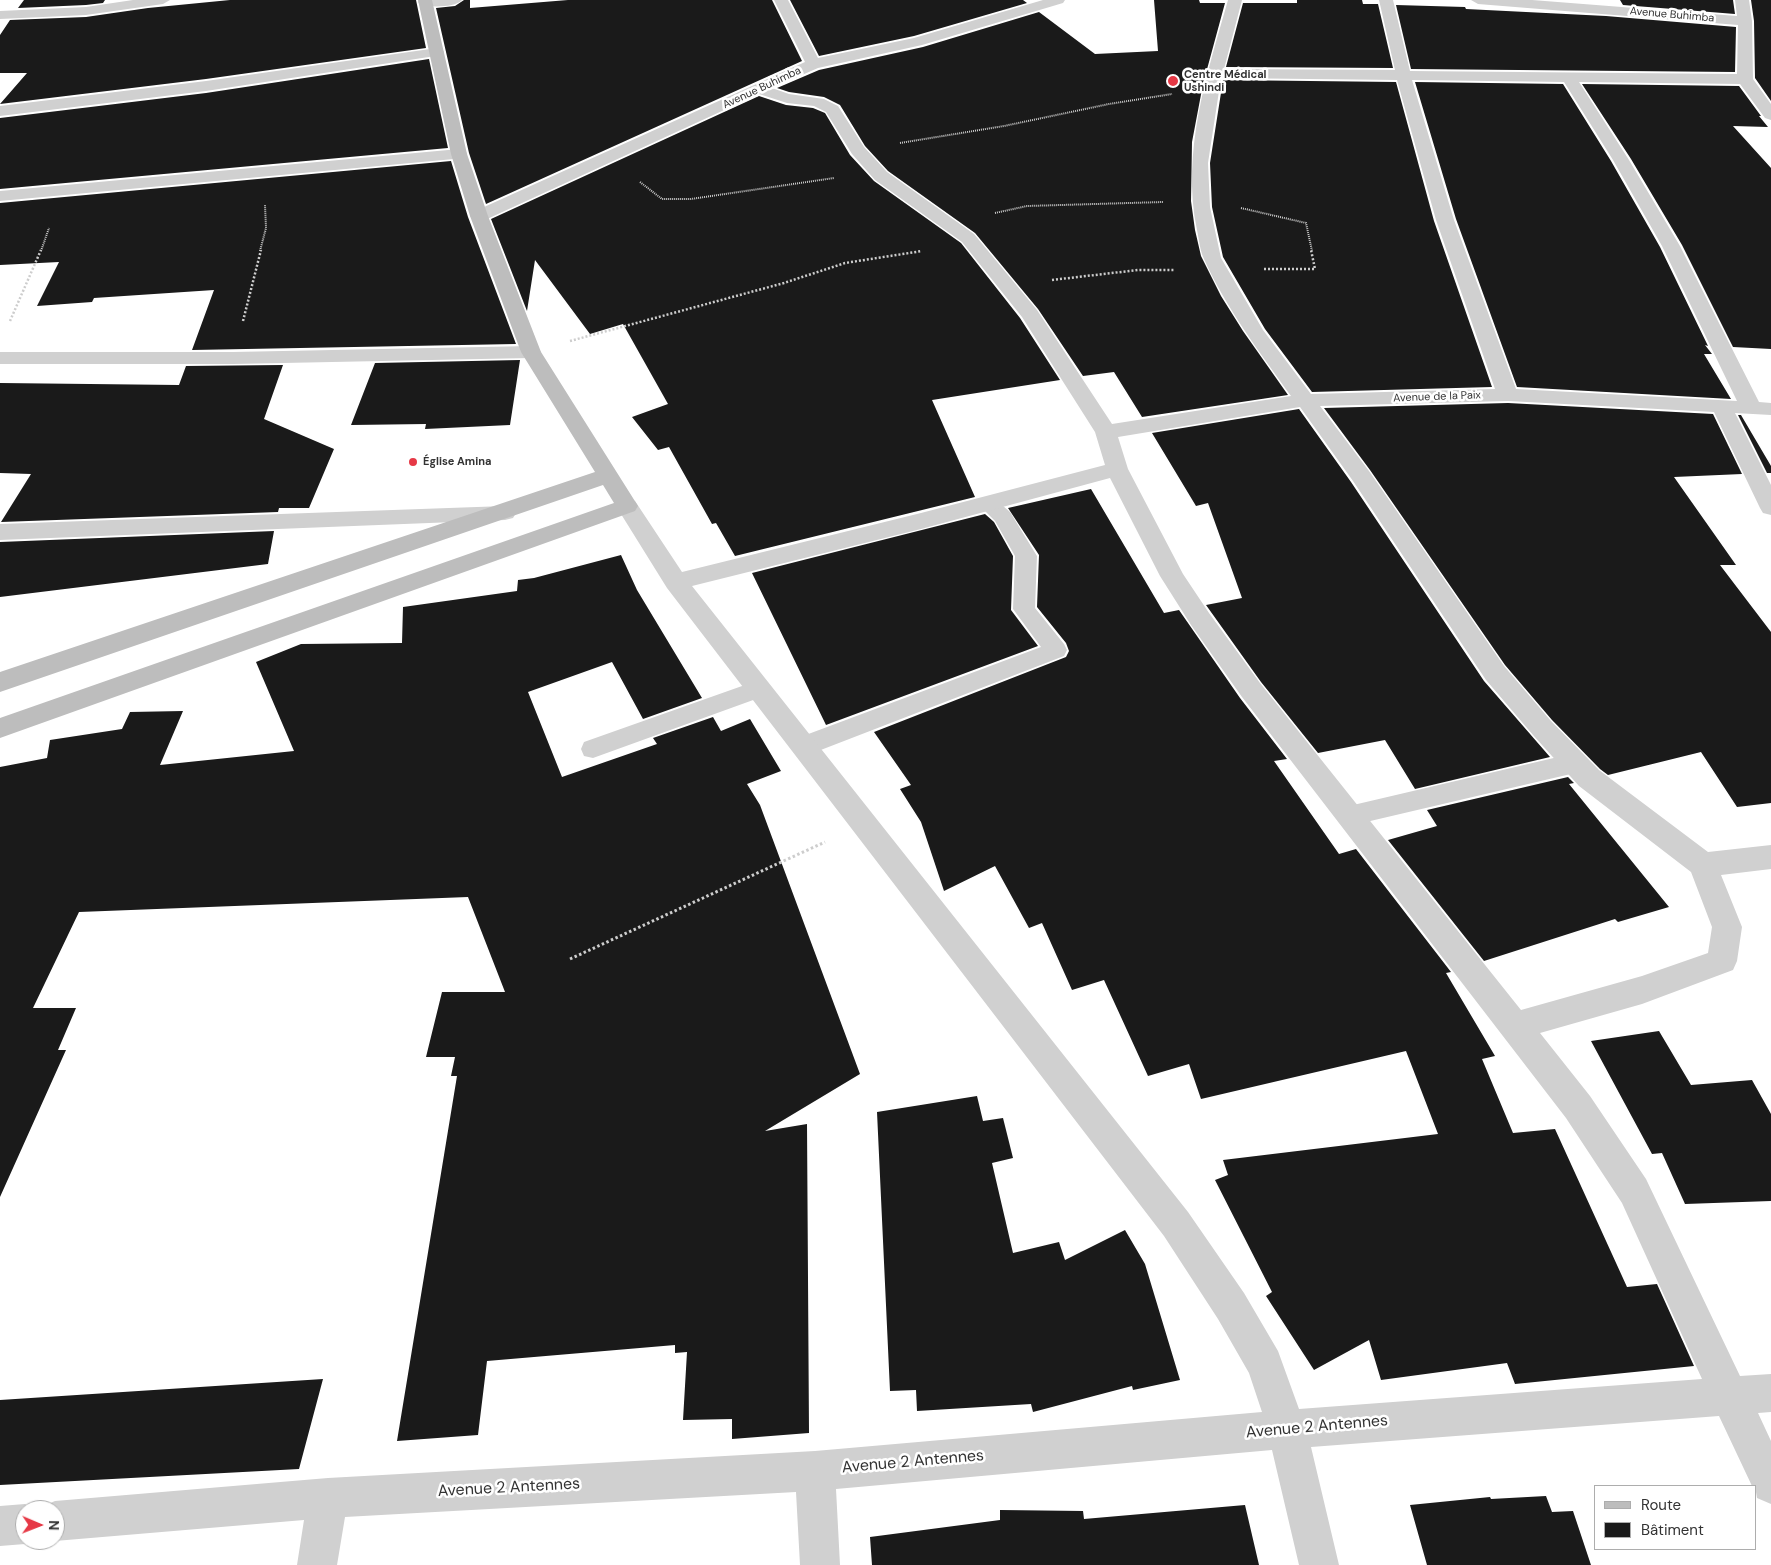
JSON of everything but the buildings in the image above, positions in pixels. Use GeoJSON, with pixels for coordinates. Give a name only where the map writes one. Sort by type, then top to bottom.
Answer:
{"type":"FeatureCollection","features":[{"type":"Feature","properties":{"kind":"main road"},"geometry":{"type":"LineString","coordinates":[[0,728],[627,506],[531,352],[479,216],[459,154],[425,1]]}},
{"type":"Feature","properties":{"kind":"main road"},"geometry":{"type":"LineString","coordinates":[[0,682],[92,649],[505,514],[607,476]]}},
{"type":"Feature","properties":{"kind":"street"},"geometry":{"type":"LineString","coordinates":[[0,15],[86,11],[163,0]]}},
{"type":"Feature","properties":{"kind":"street"},"geometry":{"type":"LineString","coordinates":[[425,1],[455,0]]}},
{"type":"Feature","properties":{"kind":"street"},"geometry":{"type":"LineString","coordinates":[[781,0],[813,64]]}},
{"type":"Feature","properties":{"kind":"street","name":"Avenue Buhimba"},"geometry":{"type":"LineString","coordinates":[[479,216],[813,64],[917,42],[1058,0]]}},
{"type":"Feature","properties":{"kind":"street"},"geometry":{"type":"LineString","coordinates":[[1235,0],[1210,90],[1200,162],[1201,207],[1212,258],[1254,331],[1307,400],[1361,476],[1495,674],[1589,778],[1703,865],[1727,927],[1722,961],[1642,990],[1515,1026]]}},
{"type":"Feature","properties":{"kind":"street"},"geometry":{"type":"LineString","coordinates":[[1386,0],[1402,76],[1445,222],[1508,395]]}},
{"type":"Feature","properties":{"kind":"street","name":"Avenue Buhimba"},"geometry":{"type":"LineString","coordinates":[[1478,0],[1745,22]]}},
{"type":"Feature","properties":{"kind":"street"},"geometry":{"type":"LineString","coordinates":[[1742,0],[1745,22],[1745,79],[1771,115]]}},
{"type":"Feature","properties":{"kind":"street"},"geometry":{"type":"LineString","coordinates":[[0,111],[206,86],[437,52]]}},
{"type":"Feature","properties":{"kind":"street"},"geometry":{"type":"LineString","coordinates":[[1215,73],[1745,79]]}},
{"type":"Feature","properties":{"kind":"street"},"geometry":{"type":"LineString","coordinates":[[1569,78],[1622,160],[1761,408]]}},
{"type":"Feature","properties":{"kind":"street"},"geometry":{"type":"LineString","coordinates":[[759,89],[778,96],[825,105],[832,109],[858,150],[876,171],[972,243],[1030,314],[1106,432],[1117,469],[1172,576],[1200,619],[1251,690],[1578,1107],[1634,1191],[1771,1484]]}},
{"type":"Feature","properties":{"kind":"street"},"geometry":{"type":"LineString","coordinates":[[0,196],[459,154]]}},
{"type":"Feature","properties":{"kind":"street"},"geometry":{"type":"LineString","coordinates":[[0,358],[233,358],[531,352]]}},
{"type":"Feature","properties":{"kind":"street","name":"Avenue de la Paix"},"geometry":{"type":"LineString","coordinates":[[1106,432],[1307,400],[1508,395],[1761,408]]}},
{"type":"Feature","properties":{"kind":"street"},"geometry":{"type":"LineString","coordinates":[[1721,406],[1771,508]]}},
{"type":"Feature","properties":{"kind":"street"},"geometry":{"type":"LineString","coordinates":[[676,582],[988,504],[1117,469]]}},
{"type":"Feature","properties":{"kind":"street"},"geometry":{"type":"LineString","coordinates":[[627,506],[676,582],[1176,1224],[1231,1306],[1265,1364],[1287,1429],[1319,1565]]}},
{"type":"Feature","properties":{"kind":"street"},"geometry":{"type":"LineString","coordinates":[[0,532],[505,514]]}},
{"type":"Feature","properties":{"kind":"street"},"geometry":{"type":"LineString","coordinates":[[1703,865],[1771,857]]}},
{"type":"Feature","properties":{"kind":"street","name":"Avenue 2 Antennes"},"geometry":{"type":"LineString","coordinates":[[65,1520],[328,1498],[815,1471],[1287,1429],[1730,1394],[1771,1393]]}},
{"type":"Feature","properties":{"kind":"street"},"geometry":{"type":"LineString","coordinates":[[815,1471],[820,1565]]}},
{"type":"Feature","properties":{"kind":"street"},"geometry":{"type":"LineString","coordinates":[[317,1565],[328,1498]]}},
{"type":"Feature","properties":{"kind":"street"},"geometry":{"type":"LineString","coordinates":[[0,1526],[15,1525]]}},
{"type":"Feature","properties":{"kind":"lane"},"geometry":{"type":"LineString","coordinates":[[804,746],[1056,650],[1024,609],[1026,556],[1003,517],[988,504]]}},
{"type":"Feature","properties":{"kind":"lane"},"geometry":{"type":"LineString","coordinates":[[593,749],[759,689]]}},
{"type":"Feature","properties":{"kind":"lane"},"geometry":{"type":"LineString","coordinates":[[1350,816],[1575,763]]}},
{"type":"Feature","properties":{"kind":"path"},"geometry":{"type":"LineString","coordinates":[[858,150],[1004,126],[1109,104],[1210,90]]}},
{"type":"Feature","properties":{"kind":"path"},"geometry":{"type":"LineString","coordinates":[[608,158],[662,198],[691,199],[876,171]]}},
{"type":"Feature","properties":{"kind":"path"},"geometry":{"type":"LineString","coordinates":[[233,358],[266,228],[263,172]]}},
{"type":"Feature","properties":{"kind":"path"},"geometry":{"type":"LineString","coordinates":[[8,326],[42,248],[60,191]]}},
{"type":"Feature","properties":{"kind":"path"},"geometry":{"type":"LineString","coordinates":[[946,222],[1027,206],[1174,202],[1201,207],[1256,208],[1288,221],[1306,223],[1315,269],[1138,270],[1007,285]]}},
{"type":"Feature","properties":{"kind":"path"},"geometry":{"type":"LineString","coordinates":[[531,352],[784,283],[845,263],[972,243]]}},
{"type":"Feature","properties":{"kind":"path"},"geometry":{"type":"LineString","coordinates":[[570,959],[865,824]]}},
{"type":"Feature","properties":{"kind":"place","name":"Centre Médical Ushindi"},"geometry":{"type":"Point","coordinates":[1173,81]}},
{"type":"Feature","properties":{"kind":"place","name":"Église Amina"},"geometry":{"type":"Point","coordinates":[413,462]}}]}
